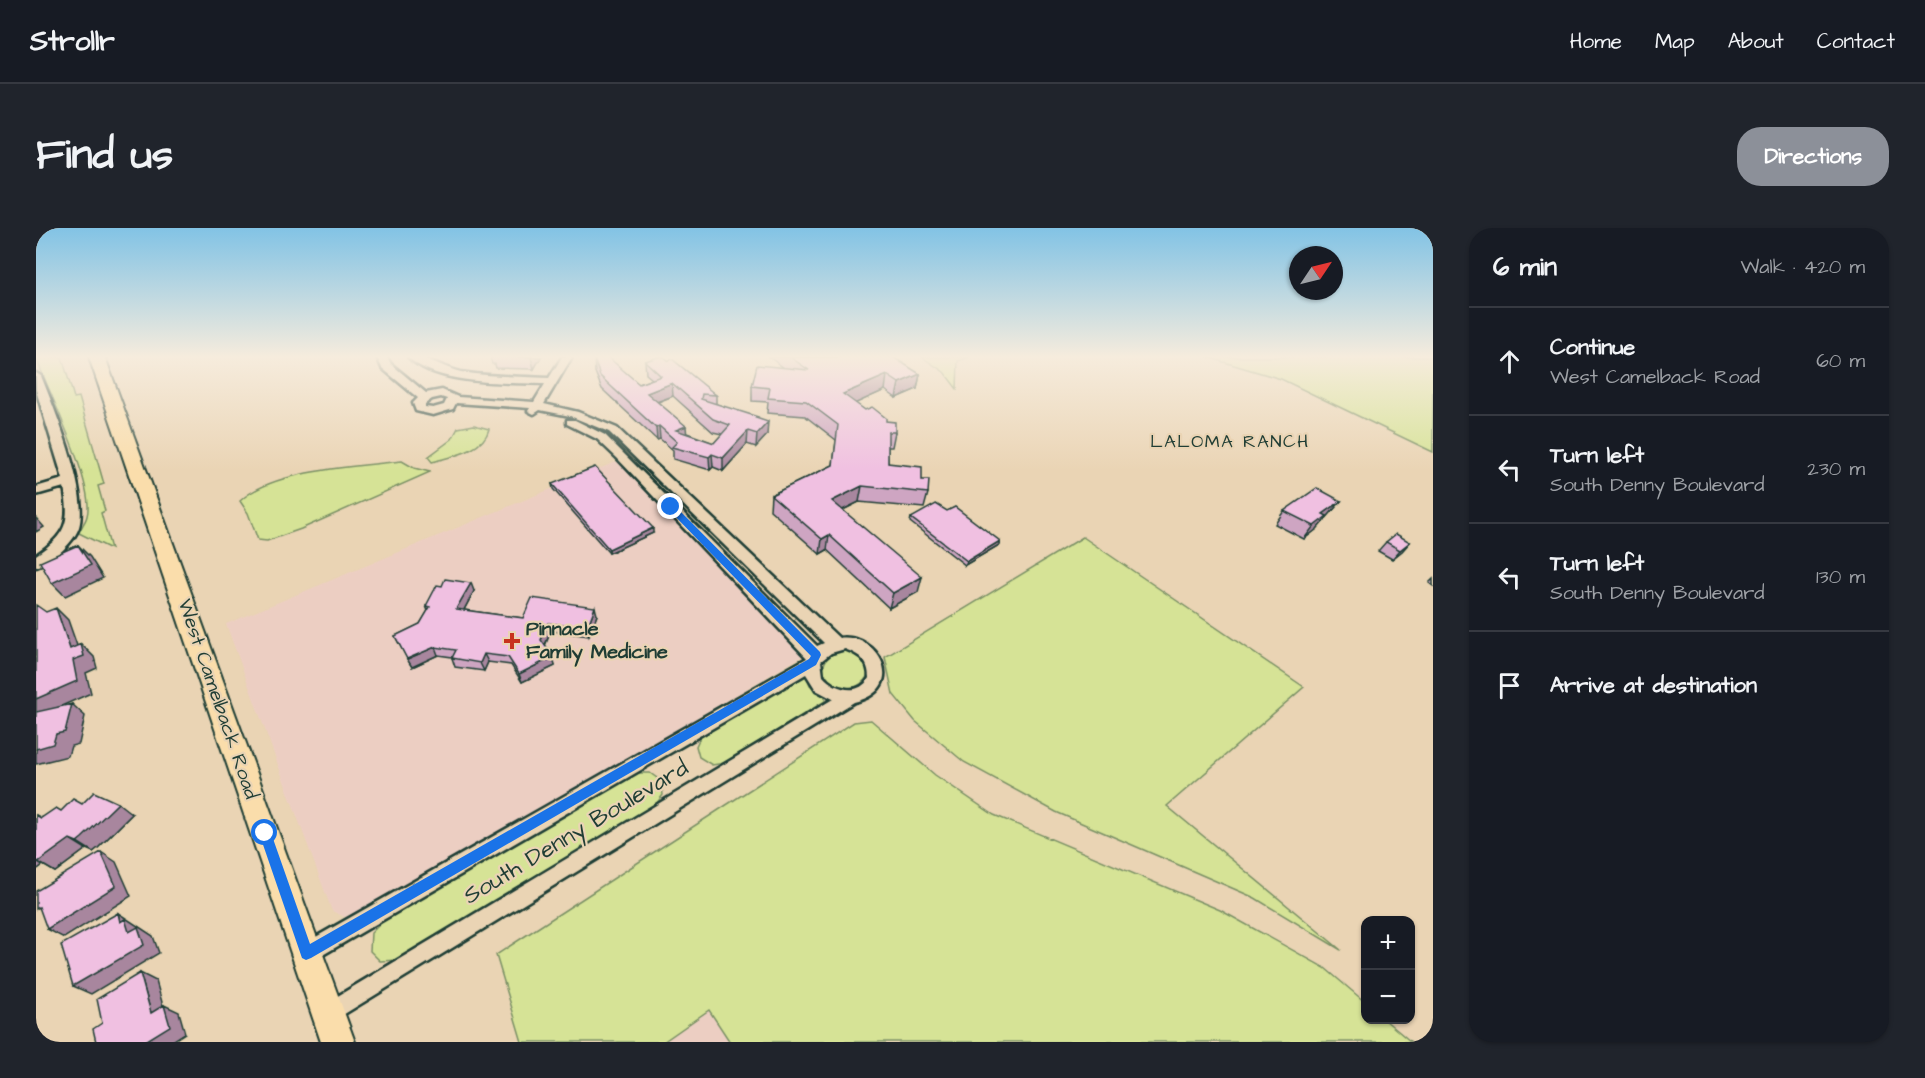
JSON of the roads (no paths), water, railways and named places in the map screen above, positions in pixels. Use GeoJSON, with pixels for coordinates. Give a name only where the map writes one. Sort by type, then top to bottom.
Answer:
{"type":"FeatureCollection","features":[{"type":"Feature","properties":{"kind":"main road","name":"West Camelback Road"},"geometry":{"type":"LineString","coordinates":[[110,395],[333,1027]]}},
{"type":"Feature","properties":{"kind":"street"},"geometry":{"type":"LineString","coordinates":[[433,395],[424,397],[419,406],[423,411],[433,412],[451,403],[535,409],[579,414],[613,430],[835,644]]}},
{"type":"Feature","properties":{"kind":"street"},"geometry":{"type":"LineString","coordinates":[[447,395],[450,396],[451,403]]}},
{"type":"Feature","properties":{"kind":"street"},"geometry":{"type":"LineString","coordinates":[[535,409],[543,395]]}},
{"type":"Feature","properties":{"kind":"street"},"geometry":{"type":"LineString","coordinates":[[36,562],[58,547],[71,530],[76,516],[69,481],[40,396]]}},
{"type":"Feature","properties":{"kind":"street"},"geometry":{"type":"LineString","coordinates":[[535,409],[601,437],[775,612],[815,658],[815,678],[821,686],[840,695],[851,696]]}},
{"type":"Feature","properties":{"kind":"street"},"geometry":{"type":"LineString","coordinates":[[37,491],[69,481]]}},
{"type":"Feature","properties":{"kind":"street"},"geometry":{"type":"LineString","coordinates":[[715,552],[731,544]]}},
{"type":"Feature","properties":{"kind":"street"},"geometry":{"type":"LineString","coordinates":[[775,612],[792,603]]}},
{"type":"Feature","properties":{"kind":"street","name":"South Denny Boulevard"},"geometry":{"type":"LineString","coordinates":[[306,954],[815,658],[835,644],[845,643],[865,650],[877,665],[879,674],[870,689],[851,696],[333,1027]]}},
{"type":"Feature","properties":{"kind":"place","name":"Pinnacle Family Medicine"},"geometry":{"type":"Point","coordinates":[512,641]}},
{"type":"Feature","properties":{"kind":"district","name":"LALOMA RANCH"},"geometry":{"type":"Point","coordinates":[1230,441]}}]}
